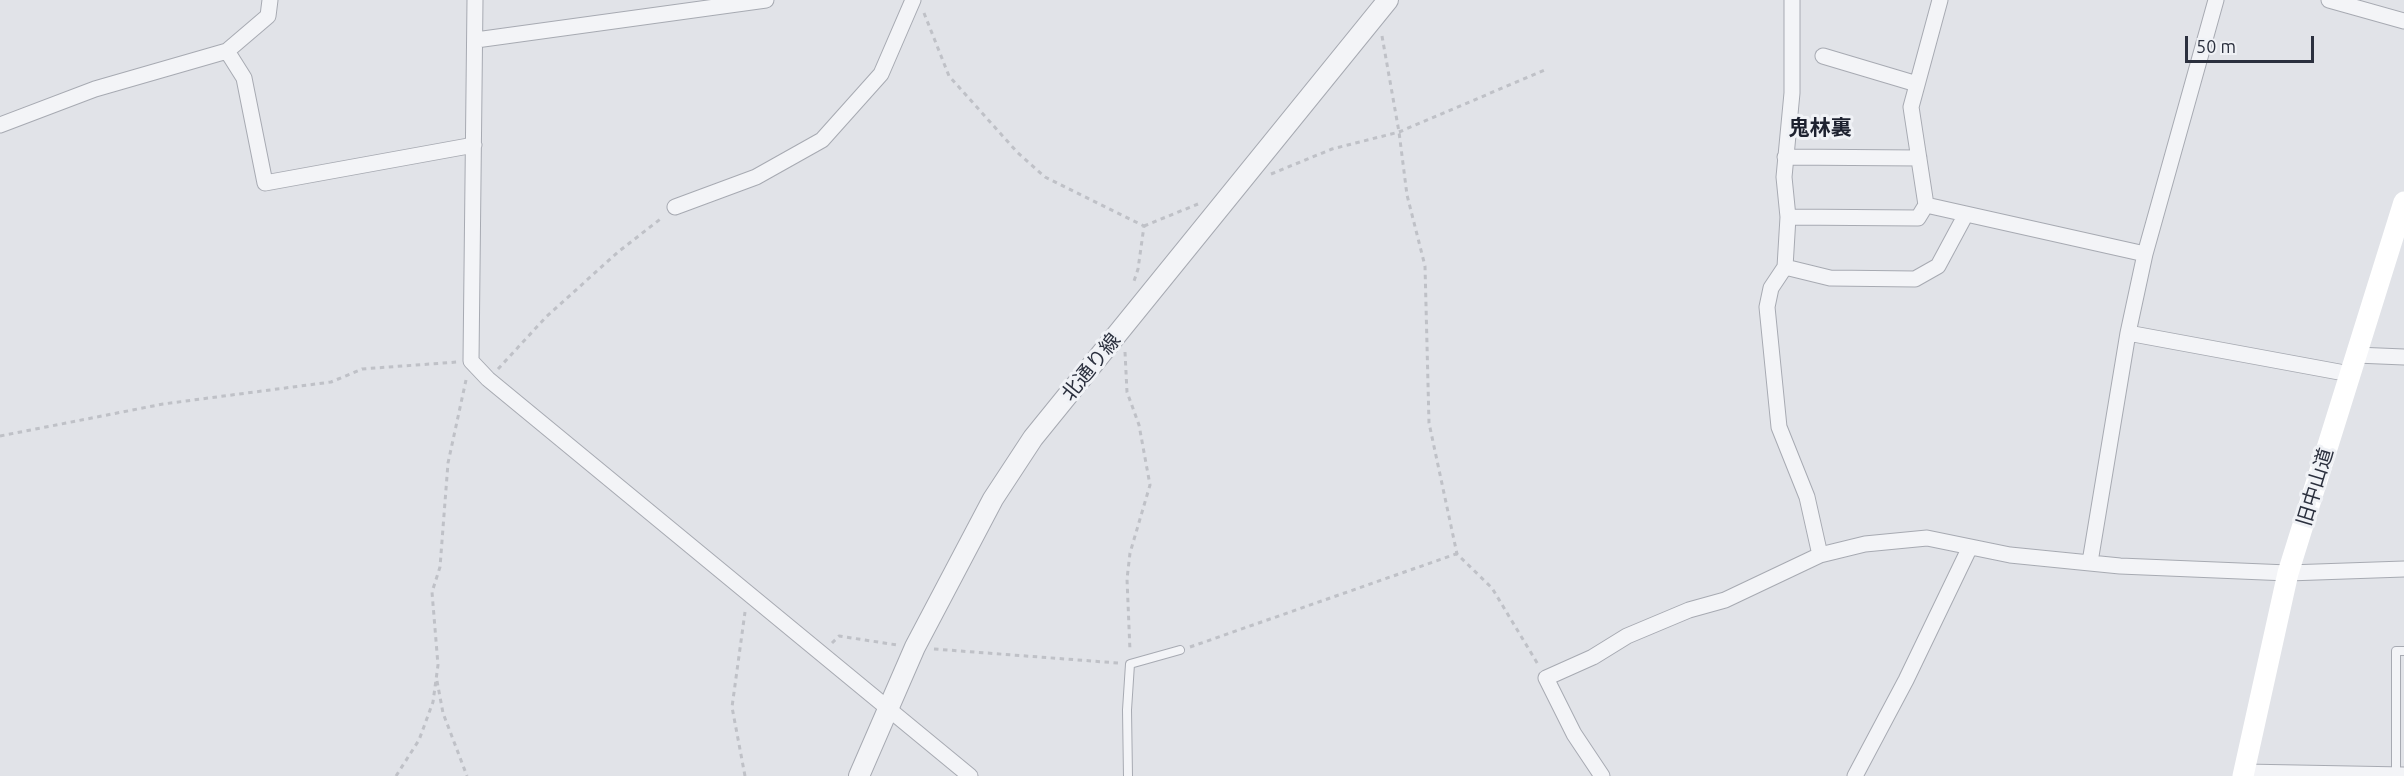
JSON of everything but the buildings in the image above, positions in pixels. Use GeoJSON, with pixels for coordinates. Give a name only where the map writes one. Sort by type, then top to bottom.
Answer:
{"type":"FeatureCollection","features":[{"type":"Feature","properties":{"kind":"main road","name":"旧中山道"},"geometry":{"type":"LineString","coordinates":[[2243,774],[2288,573],[2404,202]]}},
{"type":"Feature","properties":{"kind":"street"},"geometry":{"type":"LineString","coordinates":[[0,125],[95,89],[227,51],[268,16],[270,0]]}},
{"type":"Feature","properties":{"kind":"street"},"geometry":{"type":"LineString","coordinates":[[475,0],[471,361],[488,379],[970,776]]}},
{"type":"Feature","properties":{"kind":"street"},"geometry":{"type":"LineString","coordinates":[[476,40],[766,0]]}},
{"type":"Feature","properties":{"kind":"street"},"geometry":{"type":"LineString","coordinates":[[1792,0],[1792,93],[1784,177],[1788,217],[1785,267],[1771,288],[1767,308],[1779,427],[1807,497],[1820,555]]}},
{"type":"Feature","properties":{"kind":"street"},"geometry":{"type":"LineString","coordinates":[[1788,217],[1918,218],[1926,206],[1911,107],[1940,0]]}},
{"type":"Feature","properties":{"kind":"street"},"geometry":{"type":"LineString","coordinates":[[2090,562],[2128,333],[2145,254],[2216,0]]}},
{"type":"Feature","properties":{"kind":"street"},"geometry":{"type":"LineString","coordinates":[[2329,0],[2404,21]]}},
{"type":"Feature","properties":{"kind":"street"},"geometry":{"type":"LineString","coordinates":[[675,207],[756,177],[822,140],[881,74],[918,5]]}},
{"type":"Feature","properties":{"kind":"street","name":"北通り線"},"geometry":{"type":"LineString","coordinates":[[859,776],[915,647],[999,490],[1033,438],[1383,6]]}},
{"type":"Feature","properties":{"kind":"street"},"geometry":{"type":"LineString","coordinates":[[227,51],[244,78],[266,183],[474,145]]}},
{"type":"Feature","properties":{"kind":"street"},"geometry":{"type":"LineString","coordinates":[[1822,56],[1917,84]]}},
{"type":"Feature","properties":{"kind":"street"},"geometry":{"type":"LineString","coordinates":[[1785,157],[1919,158]]}},
{"type":"Feature","properties":{"kind":"street"},"geometry":{"type":"LineString","coordinates":[[1926,206],[2145,254]]}},
{"type":"Feature","properties":{"kind":"street"},"geometry":{"type":"LineString","coordinates":[[1785,267],[1830,278],[1915,279],[1938,266],[1966,214]]}},
{"type":"Feature","properties":{"kind":"street"},"geometry":{"type":"LineString","coordinates":[[2128,333],[2353,364],[2404,357]]}},
{"type":"Feature","properties":{"kind":"street"},"geometry":{"type":"LineString","coordinates":[[1602,776],[1574,734],[1546,678],[1636,632],[1689,610],[1725,600],[1820,555],[1865,544],[1927,538],[2010,555],[2120,566],[2288,573],[2404,569]]}},
{"type":"Feature","properties":{"kind":"street"},"geometry":{"type":"LineString","coordinates":[[1855,776],[1906,680],[1970,547]]}},
{"type":"Feature","properties":{"kind":"street"},"geometry":{"type":"LineString","coordinates":[[2243,774],[2400,775]]}},
{"type":"Feature","properties":{"kind":"lane"},"geometry":{"type":"LineString","coordinates":[[1128,776],[1127,710],[1130,664],[1180,650]]}},
{"type":"Feature","properties":{"kind":"lane"},"geometry":{"type":"LineString","coordinates":[[2400,775],[2397,651],[2404,651]]}},
{"type":"Feature","properties":{"kind":"path"},"geometry":{"type":"LineString","coordinates":[[918,5],[949,76],[1017,152],[1045,177],[1144,226],[1206,200]]}},
{"type":"Feature","properties":{"kind":"path"},"geometry":{"type":"LineString","coordinates":[[1383,6],[1407,195],[1425,266],[1429,423],[1457,554],[1491,588],[1546,678]]}},
{"type":"Feature","properties":{"kind":"path"},"geometry":{"type":"LineString","coordinates":[[1269,175],[1332,149],[1399,132],[1546,69]]}},
{"type":"Feature","properties":{"kind":"path"},"geometry":{"type":"LineString","coordinates":[[488,379],[546,317],[618,252],[675,207]]}},
{"type":"Feature","properties":{"kind":"path"},"geometry":{"type":"LineString","coordinates":[[1131,290],[1138,269],[1144,226]]}},
{"type":"Feature","properties":{"kind":"path"},"geometry":{"type":"LineString","coordinates":[[822,654],[838,636],[915,647],[1130,664],[1127,579],[1130,553],[1150,484],[1138,425],[1127,392],[1124,326]]}},
{"type":"Feature","properties":{"kind":"path"},"geometry":{"type":"LineString","coordinates":[[0,436],[163,404],[331,382],[362,369],[471,361],[448,463],[440,567],[432,592],[438,666],[433,702],[419,740],[396,776]]}},
{"type":"Feature","properties":{"kind":"path"},"geometry":{"type":"LineString","coordinates":[[1180,650],[1457,554]]}},
{"type":"Feature","properties":{"kind":"path"},"geometry":{"type":"LineString","coordinates":[[745,776],[732,707],[748,593]]}},
{"type":"Feature","properties":{"kind":"path"},"geometry":{"type":"LineString","coordinates":[[436,676],[443,713],[467,776]]}},
{"type":"Feature","properties":{"kind":"district","name":"鬼林裏"},"geometry":{"type":"Point","coordinates":[1820,128]}}]}
